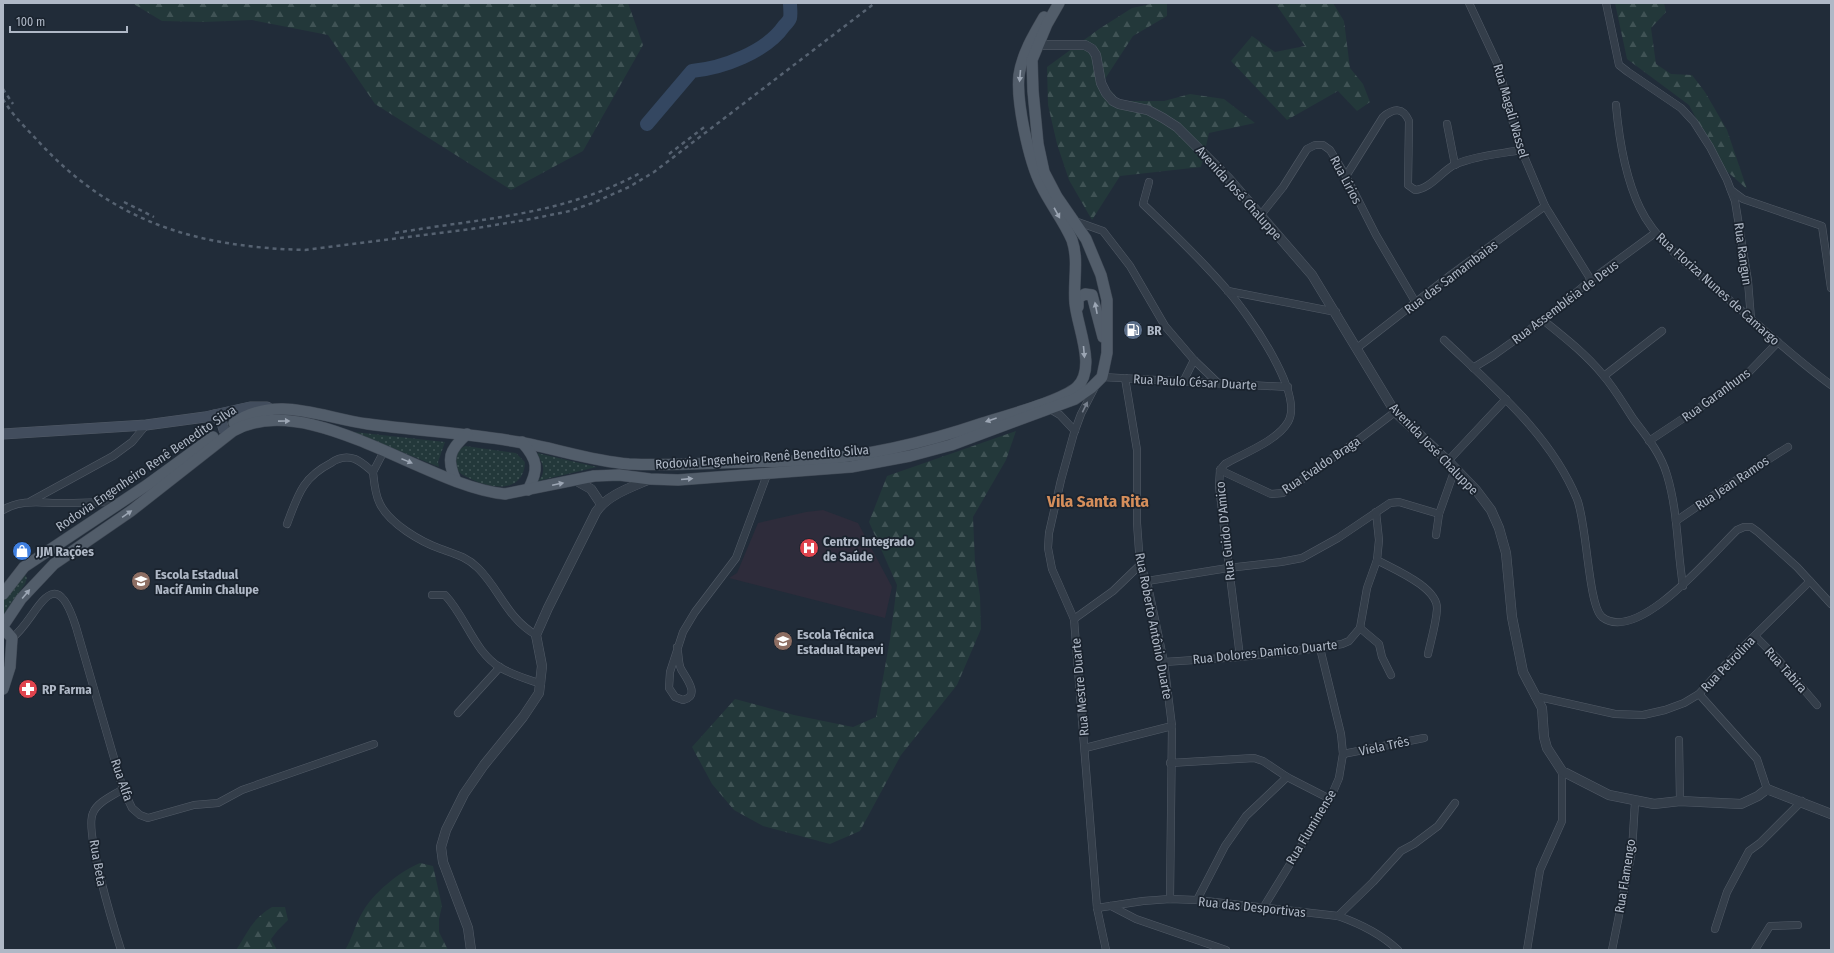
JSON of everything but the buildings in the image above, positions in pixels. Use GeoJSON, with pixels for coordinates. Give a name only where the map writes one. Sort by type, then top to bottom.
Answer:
{"type":"FeatureCollection","features":[{"type":"Feature","properties":{"kind":"main road","name":"Rodovia Engenheiro Renê Benedito Silva"},"geometry":{"type":"LineString","coordinates":[[3,594],[24,567],[123,502],[239,419],[272,410],[302,409],[364,423],[467,434],[522,442],[603,461],[677,466],[751,461],[810,460],[867,454],[946,435],[1061,396],[1073,390],[1079,385],[1084,375],[1085,351],[1075,303],[1075,258],[1072,242],[1040,183],[1026,137],[1019,75],[1032,37],[1053,3]]}},
{"type":"Feature","properties":{"kind":"main road"},"geometry":{"type":"LineString","coordinates":[[1059,3],[1047,24],[1032,60],[1033,92],[1038,144],[1044,172],[1057,197],[1075,221],[1091,250],[1101,275],[1107,300],[1107,353],[1100,380]]}},
{"type":"Feature","properties":{"kind":"main road"},"geometry":{"type":"LineString","coordinates":[[1080,332],[1081,325],[1077,300],[1081,295],[1092,295],[1100,329],[1106,345]]}},
{"type":"Feature","properties":{"kind":"main road","name":"Rodovia Engenheiro Renê Benedito Silva"},"geometry":{"type":"LineString","coordinates":[[3,627],[13,610],[36,581],[54,564],[131,511],[233,431],[245,424],[286,421],[324,428],[374,446],[456,480],[492,492],[505,494],[586,477],[619,475],[650,479],[678,480],[768,472],[851,467],[910,456],[951,445],[1075,399],[1100,380]]}},
{"type":"Feature","properties":{"kind":"main road"},"geometry":{"type":"LineString","coordinates":[[3,434],[146,425],[194,419],[250,407],[267,407],[272,410]]}},
{"type":"Feature","properties":{"kind":"main road"},"geometry":{"type":"LineString","coordinates":[[214,415],[222,423],[224,430]]}},
{"type":"Feature","properties":{"kind":"main road"},"geometry":{"type":"LineString","coordinates":[[456,480],[450,464],[452,450],[467,434]]}},
{"type":"Feature","properties":{"kind":"main road"},"geometry":{"type":"LineString","coordinates":[[522,442],[532,452],[535,460],[536,472],[528,490]]}},
{"type":"Feature","properties":{"kind":"main road"},"geometry":{"type":"LineString","coordinates":[[24,567],[33,573],[36,581]]}},
{"type":"Feature","properties":{"kind":"main road"},"geometry":{"type":"LineString","coordinates":[[3,627],[12,638],[8,674],[3,689]]}},
{"type":"Feature","properties":{"kind":"main road"},"geometry":{"type":"LineString","coordinates":[[3,662],[8,674]]}},
{"type":"Feature","properties":{"kind":"street","name":"Rua Magali Wassel"},"geometry":{"type":"LineString","coordinates":[[1469,3],[1498,65],[1521,150],[1545,206],[1590,280]]}},
{"type":"Feature","properties":{"kind":"street","name":"Rua Rangun"},"geometry":{"type":"LineString","coordinates":[[1606,3],[1619,64],[1628,72],[1681,108],[1694,122],[1710,147],[1731,190],[1735,201],[1748,281],[1751,319]]}},
{"type":"Feature","properties":{"kind":"street","name":"Avenida José Chaluppe"},"geometry":{"type":"LineString","coordinates":[[1039,45],[1085,45],[1092,49],[1096,55],[1103,88],[1113,101],[1119,104],[1148,110],[1177,127],[1229,179],[1312,275],[1336,312],[1377,384],[1395,412],[1448,461],[1476,490],[1491,510],[1499,528],[1506,553],[1512,617],[1523,672],[1542,708],[1544,737],[1547,748],[1562,771],[1609,795],[1635,802],[1654,804],[1680,801],[1740,804],[1753,799],[1767,789]]}},
{"type":"Feature","properties":{"kind":"street","name":"Rua Floriza Nunes de Camargo"},"geometry":{"type":"LineString","coordinates":[[1616,105],[1623,151],[1630,181],[1640,208],[1655,233],[1751,319],[1831,385]]}},
{"type":"Feature","properties":{"kind":"street"},"geometry":{"type":"LineString","coordinates":[[1346,176],[1383,117],[1391,110],[1400,110],[1406,114],[1409,121],[1408,185],[1415,190],[1420,190],[1455,165],[1466,161],[1521,150]]}},
{"type":"Feature","properties":{"kind":"street"},"geometry":{"type":"LineString","coordinates":[[1447,124],[1455,165]]}},
{"type":"Feature","properties":{"kind":"street","name":"Rua Lírios"},"geometry":{"type":"LineString","coordinates":[[1260,216],[1283,187],[1307,149],[1315,144],[1323,145],[1330,150],[1346,176],[1363,212],[1416,303]]}},
{"type":"Feature","properties":{"kind":"street","name":"Rua Guido D'Amico"},"geometry":{"type":"LineString","coordinates":[[1149,182],[1143,204],[1228,291],[1261,338],[1288,387],[1291,410],[1288,422],[1278,434],[1226,464],[1220,470],[1219,486],[1240,657]]}},
{"type":"Feature","properties":{"kind":"street"},"geometry":{"type":"LineString","coordinates":[[1731,190],[1743,199],[1822,226],[1831,284]]}},
{"type":"Feature","properties":{"kind":"street","name":"Rua das Samambaias"},"geometry":{"type":"LineString","coordinates":[[1357,348],[1452,274],[1545,206]]}},
{"type":"Feature","properties":{"kind":"street"},"geometry":{"type":"LineString","coordinates":[[1075,221],[1103,231],[1130,266],[1165,326],[1194,360],[1218,384]]}},
{"type":"Feature","properties":{"kind":"street","name":"Rua Assembléia de Deus"},"geometry":{"type":"LineString","coordinates":[[1473,368],[1543,320],[1590,280],[1655,233]]}},
{"type":"Feature","properties":{"kind":"street"},"geometry":{"type":"LineString","coordinates":[[1228,291],[1336,312]]}},
{"type":"Feature","properties":{"kind":"street"},"geometry":{"type":"LineString","coordinates":[[1543,320],[1563,336],[1604,376],[1649,440],[1663,464],[1667,476],[1676,521],[1678,559],[1683,586]]}},
{"type":"Feature","properties":{"kind":"street"},"geometry":{"type":"LineString","coordinates":[[1604,376],[1662,332]]}},
{"type":"Feature","properties":{"kind":"street"},"geometry":{"type":"LineString","coordinates":[[1444,340],[1506,399],[1539,436],[1567,479],[1578,500],[1584,522],[1593,594],[1596,607],[1602,617],[1613,621],[1626,621],[1642,615],[1683,586],[1736,530],[1744,527],[1750,527],[1758,532],[1810,581],[1831,604]]}},
{"type":"Feature","properties":{"kind":"street","name":"Rua Garanhuns"},"geometry":{"type":"LineString","coordinates":[[1649,440],[1732,386],[1749,372],[1778,342]]}},
{"type":"Feature","properties":{"kind":"street"},"geometry":{"type":"LineString","coordinates":[[1183,382],[1194,360]]}},
{"type":"Feature","properties":{"kind":"street","name":"Rua Paulo César Duarte"},"geometry":{"type":"LineString","coordinates":[[1100,380],[1125,378],[1288,387]]}},
{"type":"Feature","properties":{"kind":"street","name":"Rua Roberto Antônio Duarte"},"geometry":{"type":"LineString","coordinates":[[1125,378],[1137,450],[1137,524],[1140,565],[1146,581],[1164,662],[1172,726],[1170,763],[1170,899]]}},
{"type":"Feature","properties":{"kind":"street","name":"Rua Mestre Duarte"},"geometry":{"type":"LineString","coordinates":[[1100,380],[1085,405],[1075,431],[1061,480],[1049,533],[1048,548],[1052,569],[1074,619],[1097,908],[1106,950]]}},
{"type":"Feature","properties":{"kind":"street"},"geometry":{"type":"LineString","coordinates":[[1448,461],[1506,399]]}},
{"type":"Feature","properties":{"kind":"street"},"geometry":{"type":"LineString","coordinates":[[1050,409],[1060,415],[1075,431]]}},
{"type":"Feature","properties":{"kind":"street","name":"Rua Evaldo Braga"},"geometry":{"type":"LineString","coordinates":[[1220,470],[1271,494],[1283,493],[1395,412]]}},
{"type":"Feature","properties":{"kind":"street"},"geometry":{"type":"LineString","coordinates":[[31,502],[113,456],[132,442],[146,425]]}},
{"type":"Feature","properties":{"kind":"street","name":"Rua Jean Ramos"},"geometry":{"type":"LineString","coordinates":[[1676,521],[1788,447]]}},
{"type":"Feature","properties":{"kind":"street"},"geometry":{"type":"LineString","coordinates":[[373,472],[384,451]]}},
{"type":"Feature","properties":{"kind":"street"},"geometry":{"type":"LineString","coordinates":[[287,524],[299,494],[310,477],[322,468],[345,457],[359,461],[373,472],[380,504],[388,515],[410,534],[425,542],[468,559],[479,569],[515,618],[536,635]]}},
{"type":"Feature","properties":{"kind":"street"},"geometry":{"type":"LineString","coordinates":[[1436,534],[1439,514],[1455,469]]}},
{"type":"Feature","properties":{"kind":"street"},"geometry":{"type":"LineString","coordinates":[[678,647],[681,668],[692,687],[690,697],[683,700],[675,697],[669,688],[670,672],[678,647],[683,632],[695,612],[736,558],[768,472]]}},
{"type":"Feature","properties":{"kind":"street"},"geometry":{"type":"LineString","coordinates":[[471,950],[468,928],[443,862],[441,847],[446,830],[464,794],[484,765],[539,693],[542,666],[536,635],[548,608],[601,504],[621,492],[650,479]]}},
{"type":"Feature","properties":{"kind":"street"},"geometry":{"type":"LineString","coordinates":[[575,480],[591,489],[601,504]]}},
{"type":"Feature","properties":{"kind":"street"},"geometry":{"type":"LineString","coordinates":[[3,510],[21,503],[31,502],[123,502]]}},
{"type":"Feature","properties":{"kind":"street"},"geometry":{"type":"LineString","coordinates":[[1146,581],[1302,558],[1338,538],[1390,503],[1399,502],[1439,514]]}},
{"type":"Feature","properties":{"kind":"street"},"geometry":{"type":"LineString","coordinates":[[1376,512],[1379,540],[1377,560],[1367,588],[1360,628],[1379,644],[1382,657],[1391,675]]}},
{"type":"Feature","properties":{"kind":"street"},"geometry":{"type":"LineString","coordinates":[[1377,560],[1412,579],[1434,597],[1437,608],[1428,654]]}},
{"type":"Feature","properties":{"kind":"street"},"geometry":{"type":"LineString","coordinates":[[1074,619],[1112,591],[1140,565]]}},
{"type":"Feature","properties":{"kind":"street","name":"Rua Petrolina"},"geometry":{"type":"LineString","coordinates":[[1535,696],[1615,714],[1643,715],[1671,708],[1699,694],[1726,664],[1810,581]]}},
{"type":"Feature","properties":{"kind":"street","name":"Rua Alfa"},"geometry":{"type":"LineString","coordinates":[[12,638],[20,631],[42,600],[48,595],[54,594],[59,596],[67,603],[76,627],[123,789],[132,808],[140,815],[148,818],[194,805],[218,803],[242,790],[374,744]]}},
{"type":"Feature","properties":{"kind":"street"},"geometry":{"type":"LineString","coordinates":[[432,595],[445,595],[449,598],[476,642],[500,667],[541,684]]}},
{"type":"Feature","properties":{"kind":"street","name":"Rua Dolores Damico Duarte"},"geometry":{"type":"LineString","coordinates":[[1164,662],[1240,657],[1320,648],[1342,644],[1349,641],[1360,628]]}},
{"type":"Feature","properties":{"kind":"street","name":"Rua Tabira"},"geometry":{"type":"LineString","coordinates":[[1755,636],[1777,658],[1817,705]]}},
{"type":"Feature","properties":{"kind":"street","name":"Rua Fluminense"},"geometry":{"type":"LineString","coordinates":[[1263,908],[1330,799],[1339,778],[1343,754],[1341,734],[1320,648]]}},
{"type":"Feature","properties":{"kind":"street"},"geometry":{"type":"LineString","coordinates":[[458,713],[500,667]]}},
{"type":"Feature","properties":{"kind":"street"},"geometry":{"type":"LineString","coordinates":[[1699,694],[1757,759],[1767,789],[1831,814]]}},
{"type":"Feature","properties":{"kind":"street"},"geometry":{"type":"LineString","coordinates":[[1085,748],[1172,726]]}},
{"type":"Feature","properties":{"kind":"street","name":"Viela Três"},"geometry":{"type":"LineString","coordinates":[[1343,754],[1424,738]]}},
{"type":"Feature","properties":{"kind":"street"},"geometry":{"type":"LineString","coordinates":[[1679,740],[1680,801]]}},
{"type":"Feature","properties":{"kind":"street"},"geometry":{"type":"LineString","coordinates":[[1170,763],[1254,758],[1263,761],[1287,776],[1330,799]]}},
{"type":"Feature","properties":{"kind":"street"},"geometry":{"type":"LineString","coordinates":[[1527,950],[1540,870],[1562,821],[1562,771]]}},
{"type":"Feature","properties":{"kind":"street"},"geometry":{"type":"LineString","coordinates":[[1197,900],[1225,846],[1246,816],[1287,776]]}},
{"type":"Feature","properties":{"kind":"street","name":"Rua Beta"},"geometry":{"type":"LineString","coordinates":[[121,950],[103,890],[94,846],[91,817],[96,807],[123,789]]}},
{"type":"Feature","properties":{"kind":"street","name":"Rua Flamengo"},"geometry":{"type":"LineString","coordinates":[[1612,950],[1631,857],[1635,802]]}},
{"type":"Feature","properties":{"kind":"street"},"geometry":{"type":"LineString","coordinates":[[1715,929],[1727,892],[1750,851],[1802,802]]}},
{"type":"Feature","properties":{"kind":"street"},"geometry":{"type":"LineString","coordinates":[[1338,916],[1373,882],[1401,851],[1419,841],[1438,826],[1455,803]]}},
{"type":"Feature","properties":{"kind":"street","name":"Rua das Desportivas"},"geometry":{"type":"LineString","coordinates":[[1097,908],[1170,899],[1197,900],[1338,916],[1365,927],[1398,950]]}},
{"type":"Feature","properties":{"kind":"street"},"geometry":{"type":"LineString","coordinates":[[1110,906],[1136,919],[1226,950]]}},
{"type":"Feature","properties":{"kind":"street"},"geometry":{"type":"LineString","coordinates":[[1755,950],[1770,926],[1798,925]]}},
{"type":"Feature","properties":{"kind":"shaded area","name":"Centro Integrado de Saúde"},"geometry":{"type":"Polygon","coordinates":[[[823,510],[858,523],[892,587],[885,618],[729,578],[737,573],[758,523],[806,512],[823,510]]]}},
{"type":"Feature","properties":{"kind":"green space"},"geometry":{"type":"Polygon","coordinates":[[[132,3],[628,3],[643,45],[583,151],[511,190],[375,104],[328,35],[252,20],[204,22],[162,21],[132,3]]]}},
{"type":"Feature","properties":{"kind":"green space"},"geometry":{"type":"Polygon","coordinates":[[[1155,3],[1167,3],[1167,16],[1133,36],[1103,82],[1120,101],[1164,101],[1190,94],[1224,99],[1255,123],[1209,133],[1201,167],[1120,176],[1092,220],[1069,180],[1057,144],[1048,105],[1047,67],[1099,29],[1132,8],[1155,3]]]}},
{"type":"Feature","properties":{"kind":"green space"},"geometry":{"type":"Polygon","coordinates":[[[1275,3],[1333,3],[1344,21],[1350,68],[1363,84],[1370,102],[1357,111],[1338,91],[1287,120],[1231,61],[1252,36],[1275,52],[1305,46],[1275,3]]]}},
{"type":"Feature","properties":{"kind":"green space"},"geometry":{"type":"Polygon","coordinates":[[[1615,3],[1664,3],[1666,12],[1651,28],[1656,64],[1671,74],[1692,75],[1705,92],[1727,130],[1747,189],[1722,167],[1689,105],[1627,59],[1615,3]]]}},
{"type":"Feature","properties":{"kind":"green space"},"geometry":{"type":"Polygon","coordinates":[[[345,431],[445,442],[438,462],[439,467],[377,442],[345,431]]]}},
{"type":"Feature","properties":{"kind":"green space"},"geometry":{"type":"Polygon","coordinates":[[[1016,431],[1006,460],[973,517],[975,562],[980,596],[981,629],[957,685],[901,755],[860,831],[830,844],[763,826],[734,810],[712,784],[692,747],[735,699],[794,715],[853,727],[876,717],[890,639],[897,585],[869,522],[887,476],[1016,431]]]}},
{"type":"Feature","properties":{"kind":"green space"},"geometry":{"type":"Polygon","coordinates":[[[465,446],[516,453],[525,462],[520,478],[508,486],[500,487],[483,484],[465,476],[457,470],[455,459],[457,451],[465,446]]]}},
{"type":"Feature","properties":{"kind":"green space"},"geometry":{"type":"Polygon","coordinates":[[[537,453],[597,467],[538,481],[541,478],[543,468],[537,453]]]}},
{"type":"Feature","properties":{"kind":"green space"},"geometry":{"type":"Polygon","coordinates":[[[24,573],[27,578],[25,584],[3,615],[3,598],[24,573]]]}},
{"type":"Feature","properties":{"kind":"green space"},"geometry":{"type":"Polygon","coordinates":[[[420,863],[433,866],[442,906],[439,919],[439,932],[448,950],[345,950],[360,918],[372,898],[395,877],[420,863]]]}},
{"type":"Feature","properties":{"kind":"green space"},"geometry":{"type":"Polygon","coordinates":[[[272,907],[285,907],[288,920],[271,939],[277,950],[236,950],[255,921],[272,907]]]}},
{"type":"Feature","properties":{"kind":"waterway"},"geometry":{"type":"LineString","coordinates":[[647,124],[692,71],[730,62],[743,57],[766,44],[789,20],[790,3]]}},
{"type":"Feature","properties":{"kind":"railway"},"geometry":{"type":"LineString","coordinates":[[3,99],[19,121],[67,169],[96,192],[127,211],[159,225],[193,236],[228,243],[266,248],[305,250],[471,229],[570,211],[595,202],[629,187],[654,172],[875,3]]}},
{"type":"Feature","properties":{"kind":"railway"},"geometry":{"type":"LineString","coordinates":[[3,89],[13,104]]}},
{"type":"Feature","properties":{"kind":"railway"},"geometry":{"type":"LineString","coordinates":[[669,154],[707,125]]}},
{"type":"Feature","properties":{"kind":"railway"},"geometry":{"type":"LineString","coordinates":[[395,233],[491,219],[552,207],[612,187],[642,172]]}},
{"type":"Feature","properties":{"kind":"railway"},"geometry":{"type":"LineString","coordinates":[[124,202],[154,217]]}},
{"type":"Feature","properties":{"kind":"place","name":"BR"},"geometry":{"type":"Point","coordinates":[1133,330]}},
{"type":"Feature","properties":{"kind":"place","name":"Centro Integrado de Saúde"},"geometry":{"type":"Point","coordinates":[809,548]}},
{"type":"Feature","properties":{"kind":"place","name":"JJM Rações"},"geometry":{"type":"Point","coordinates":[22,551]}},
{"type":"Feature","properties":{"kind":"place","name":"Escola Estadual Nacif Amin Chalupe"},"geometry":{"type":"Point","coordinates":[141,581]}},
{"type":"Feature","properties":{"kind":"place","name":"Escola Técnica Estadual Itapevi"},"geometry":{"type":"Point","coordinates":[783,641]}},
{"type":"Feature","properties":{"kind":"place","name":"RP Farma"},"geometry":{"type":"Point","coordinates":[28,689]}},
{"type":"Feature","properties":{"kind":"district","name":"Vila Santa Rita"},"geometry":{"type":"Point","coordinates":[1098,501]}}]}
